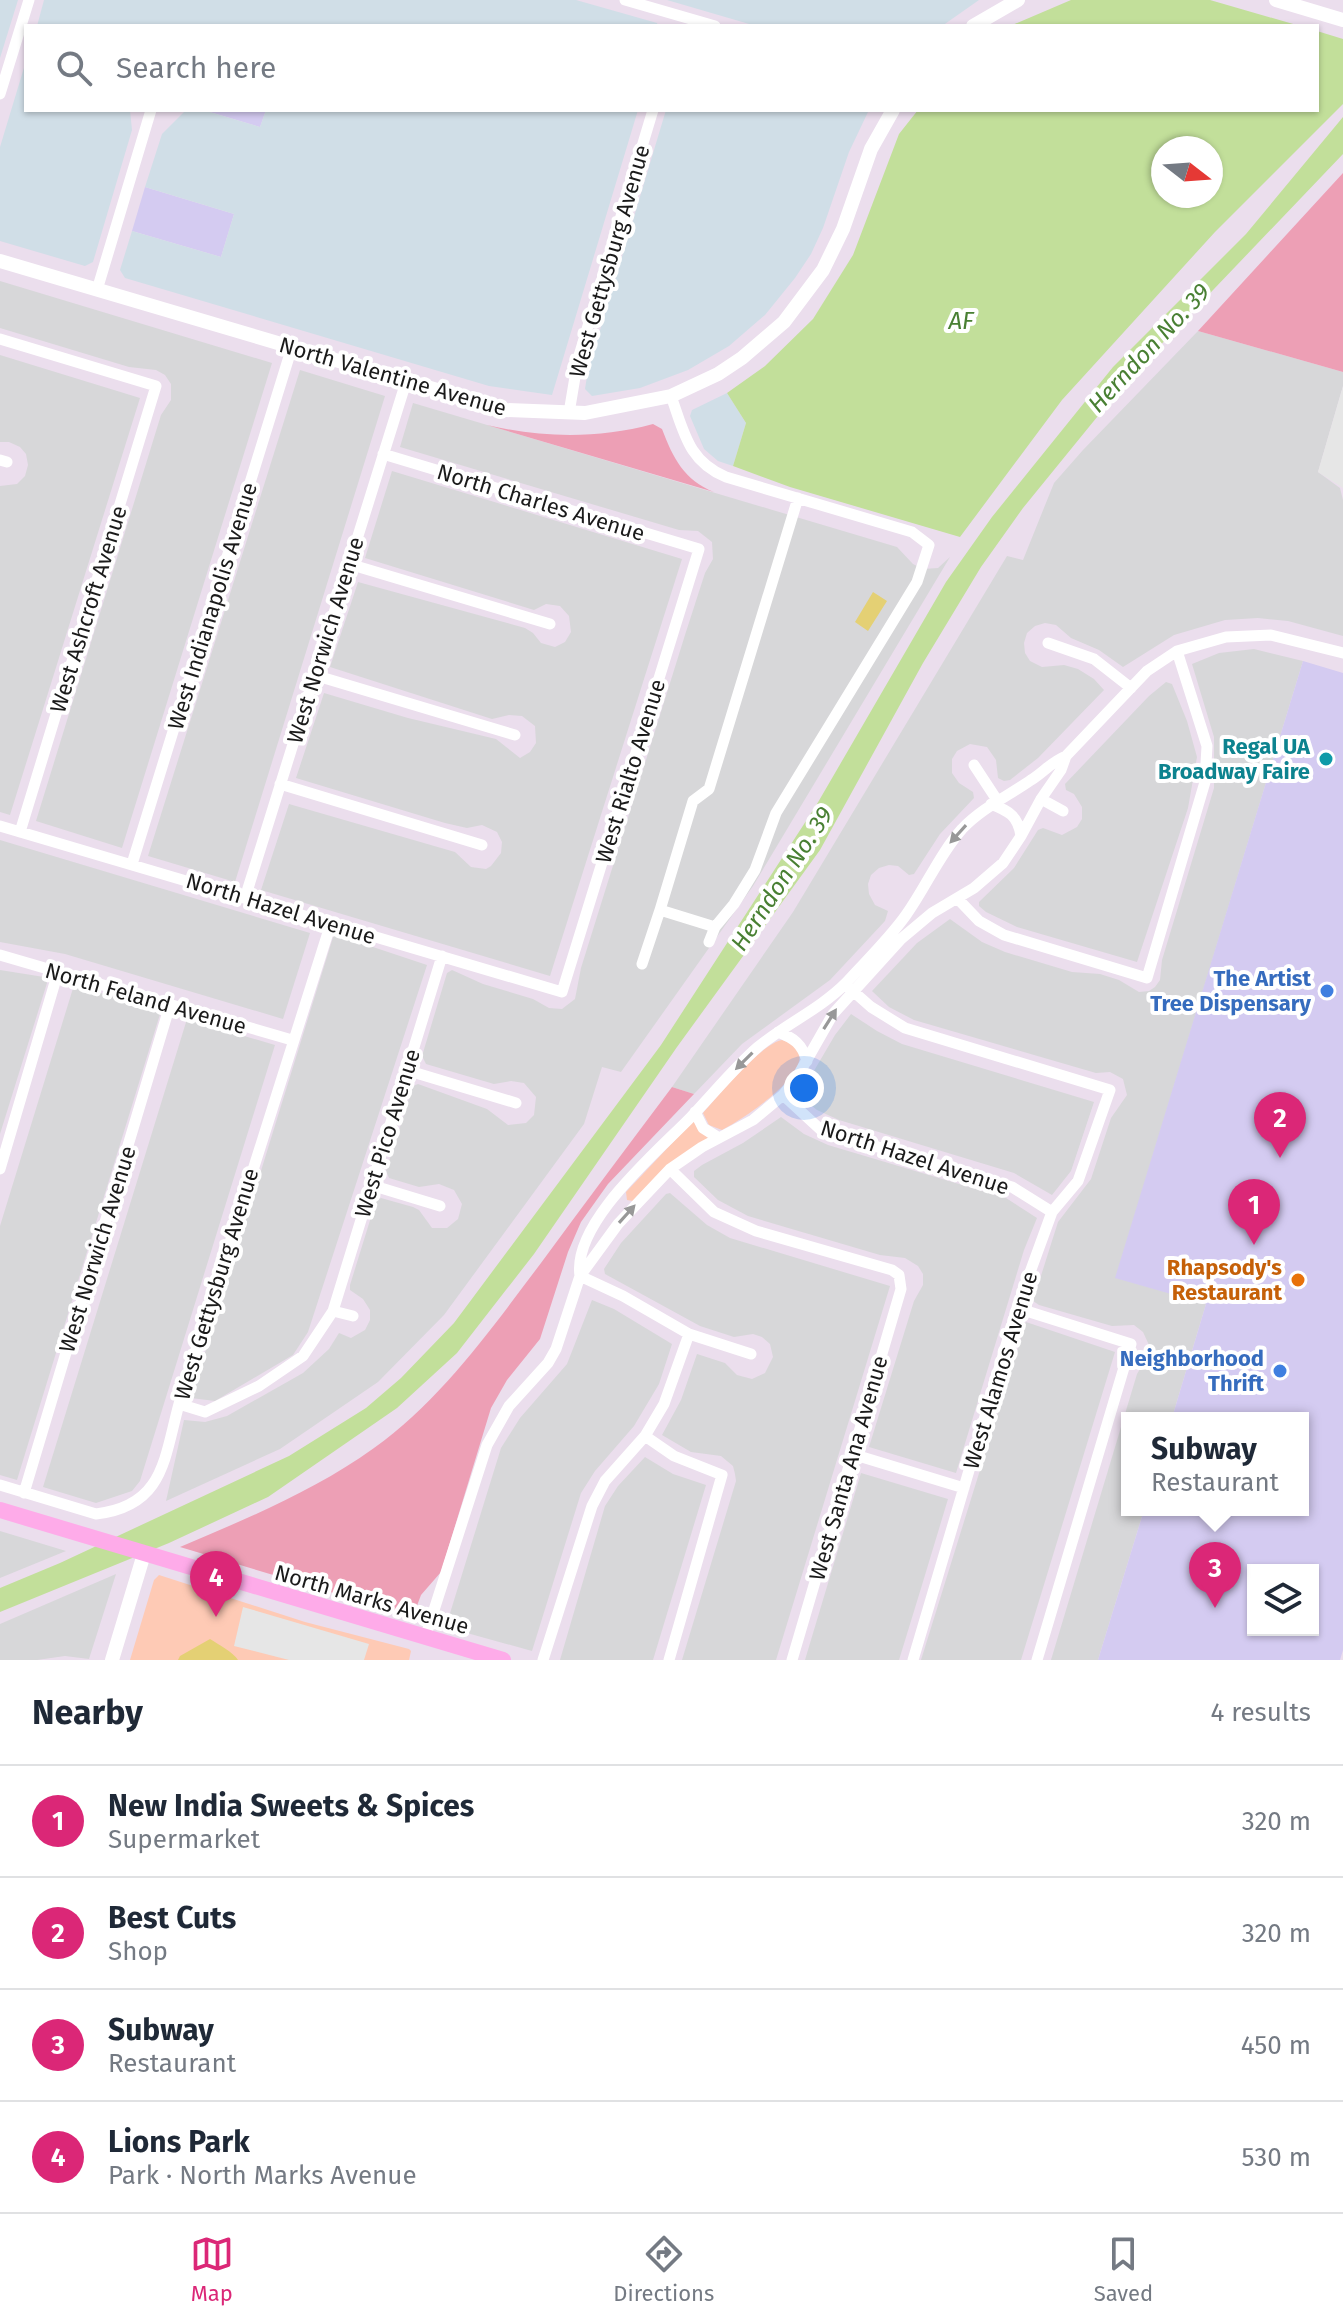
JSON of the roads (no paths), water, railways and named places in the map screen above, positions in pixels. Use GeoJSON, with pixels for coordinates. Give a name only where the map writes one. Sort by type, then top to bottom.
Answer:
{"type":"FeatureCollection","features":[{"type":"Feature","properties":{"kind":"main road","name":"North Marks Avenue"},"geometry":{"type":"LineString","coordinates":[[0,1510],[503,1660]]}},
{"type":"Feature","properties":{"kind":"street"},"geometry":{"type":"LineString","coordinates":[[0,94],[29,0]]}},
{"type":"Feature","properties":{"kind":"street"},"geometry":{"type":"LineString","coordinates":[[625,0],[680,21],[701,24]]}},
{"type":"Feature","properties":{"kind":"street"},"geometry":{"type":"LineString","coordinates":[[976,24],[1018,0]]}},
{"type":"Feature","properties":{"kind":"street"},"geometry":{"type":"LineString","coordinates":[[1276,0],[1343,20]]}},
{"type":"Feature","properties":{"kind":"street"},"geometry":{"type":"LineString","coordinates":[[97,290],[150,112]]}},
{"type":"Feature","properties":{"kind":"street","name":"West Gettysburg Avenue"},"geometry":{"type":"LineString","coordinates":[[569,413],[578,359],[652,112]]}},
{"type":"Feature","properties":{"kind":"street","name":"North Valentine Avenue"},"geometry":{"type":"LineString","coordinates":[[0,261],[505,410],[585,413],[671,396],[718,374],[771,335],[798,305],[834,250],[871,149],[892,112]]}},
{"type":"Feature","properties":{"kind":"street","name":"West Ashcroft Avenue"},"geometry":{"type":"LineString","coordinates":[[0,339],[156,386],[20,832]]}},
{"type":"Feature","properties":{"kind":"street","name":"West Indianapolis Avenue"},"geometry":{"type":"LineString","coordinates":[[132,864],[292,347]]}},
{"type":"Feature","properties":{"kind":"street","name":"West Norwich Avenue"},"geometry":{"type":"LineString","coordinates":[[245,898],[406,382]]}},
{"type":"Feature","properties":{"kind":"street"},"geometry":{"type":"LineString","coordinates":[[671,396],[691,449],[707,468],[726,477],[912,532],[929,545],[917,582],[777,811],[755,870],[715,927],[709,942]]}},
{"type":"Feature","properties":{"kind":"street","name":"North Charles Avenue"},"geometry":{"type":"LineString","coordinates":[[383,454],[699,549]]}},
{"type":"Feature","properties":{"kind":"street"},"geometry":{"type":"LineString","coordinates":[[642,964],[693,801],[709,789],[798,498]]}},
{"type":"Feature","properties":{"kind":"street","name":"West Rialto Avenue"},"geometry":{"type":"LineString","coordinates":[[562,992],[699,549]]}},
{"type":"Feature","properties":{"kind":"street"},"geometry":{"type":"LineString","coordinates":[[349,564],[550,624]]}},
{"type":"Feature","properties":{"kind":"street"},"geometry":{"type":"LineString","coordinates":[[425,1638],[487,1445],[509,1406],[540,1375],[556,1349],[580,1276],[618,1224],[670,1169],[753,1120],[783,1095],[807,1061],[848,987],[902,921],[948,846],[965,827],[994,802],[1066,756],[1147,671],[1177,651],[1226,637],[1271,635],[1343,653]]}},
{"type":"Feature","properties":{"kind":"street"},"geometry":{"type":"LineString","coordinates":[[1048,643],[1094,659],[1131,688]]}},
{"type":"Feature","properties":{"kind":"street"},"geometry":{"type":"LineString","coordinates":[[957,898],[979,921],[1004,935],[1147,978],[1205,782],[1207,746],[1177,651]]}},
{"type":"Feature","properties":{"kind":"street"},"geometry":{"type":"LineString","coordinates":[[314,675],[515,735]]}},
{"type":"Feature","properties":{"kind":"street"},"geometry":{"type":"LineString","coordinates":[[580,1276],[578,1263],[582,1250],[606,1209],[695,1112],[745,1060],[778,1032],[848,987],[919,922],[989,876],[1003,863],[1061,770],[1066,756]]}},
{"type":"Feature","properties":{"kind":"street"},"geometry":{"type":"LineString","coordinates":[[974,765],[994,802],[1013,814],[1021,836]]}},
{"type":"Feature","properties":{"kind":"street"},"geometry":{"type":"LineString","coordinates":[[280,784],[482,845]]}},
{"type":"Feature","properties":{"kind":"street"},"geometry":{"type":"LineString","coordinates":[[1041,799],[1063,811]]}},
{"type":"Feature","properties":{"kind":"street","name":"North Hazel Avenue"},"geometry":{"type":"LineString","coordinates":[[0,826],[562,992]]}},
{"type":"Feature","properties":{"kind":"street"},"geometry":{"type":"LineString","coordinates":[[660,910],[715,927]]}},
{"type":"Feature","properties":{"kind":"street","name":"West Gettysburg Avenue"},"geometry":{"type":"LineString","coordinates":[[0,1485],[96,1514],[109,1513],[133,1504],[146,1494],[158,1477],[331,923]]}},
{"type":"Feature","properties":{"kind":"street","name":"North Feland Avenue"},"geometry":{"type":"LineString","coordinates":[[0,955],[292,1040]]}},
{"type":"Feature","properties":{"kind":"street","name":"West Pico Avenue"},"geometry":{"type":"LineString","coordinates":[[179,1404],[205,1412],[259,1386],[303,1356],[333,1311],[442,956]]}},
{"type":"Feature","properties":{"kind":"street"},"geometry":{"type":"LineString","coordinates":[[0,1169],[58,972]]}},
{"type":"Feature","properties":{"kind":"street","name":"West Alamos Avenue"},"geometry":{"type":"LineString","coordinates":[[848,987],[871,1007],[905,1028],[1110,1090],[1078,1181],[1052,1212],[1017,1308],[913,1660]]}},
{"type":"Feature","properties":{"kind":"street","name":"West Norwich Avenue"},"geometry":{"type":"LineString","coordinates":[[24,1493],[170,1005]]}},
{"type":"Feature","properties":{"kind":"street"},"geometry":{"type":"LineString","coordinates":[[778,1032],[797,1041],[807,1061]]}},
{"type":"Feature","properties":{"kind":"street"},"geometry":{"type":"LineString","coordinates":[[406,1070],[516,1103]]}},
{"type":"Feature","properties":{"kind":"street","name":"North Hazel Avenue"},"geometry":{"type":"LineString","coordinates":[[783,1095],[821,1130],[1012,1187],[1052,1212]]}},
{"type":"Feature","properties":{"kind":"street"},"geometry":{"type":"LineString","coordinates":[[695,1112],[703,1128],[719,1138]]}},
{"type":"Feature","properties":{"kind":"street","name":"West Santa Ana Avenue"},"geometry":{"type":"LineString","coordinates":[[670,1169],[714,1212],[756,1231],[892,1270],[899,1275],[901,1289],[792,1660]]}},
{"type":"Feature","properties":{"kind":"street"},"geometry":{"type":"LineString","coordinates":[[371,1185],[440,1206]]}},
{"type":"Feature","properties":{"kind":"street"},"geometry":{"type":"LineString","coordinates":[[580,1276],[623,1296],[689,1334],[751,1354]]}},
{"type":"Feature","properties":{"kind":"street"},"geometry":{"type":"LineString","coordinates":[[1017,1308],[1131,1344],[1037,1660]]}},
{"type":"Feature","properties":{"kind":"street"},"geometry":{"type":"LineString","coordinates":[[333,1311],[353,1316]]}},
{"type":"Feature","properties":{"kind":"street"},"geometry":{"type":"LineString","coordinates":[[543,1660],[592,1506],[605,1481],[645,1436],[676,1376],[689,1334]]}},
{"type":"Feature","properties":{"kind":"street"},"geometry":{"type":"LineString","coordinates":[[645,1436],[681,1459],[722,1475],[669,1660]]}},
{"type":"Feature","properties":{"kind":"street"},"geometry":{"type":"LineString","coordinates":[[852,1454],[964,1488]]}},
{"type":"Feature","properties":{"kind":"street"},"geometry":{"type":"LineString","coordinates":[[112,1660],[144,1554]]}},
{"type":"Feature","properties":{"kind":"water"},"geometry":{"type":"Polygon","coordinates":[[[1071,0],[1210,0],[1293,24],[1015,24],[1071,0]]]}},
{"type":"Feature","properties":{"kind":"water","name":"AF"},"geometry":{"type":"Polygon","coordinates":[[[1319,32],[1343,39],[1343,104],[1215,232],[1062,400],[960,537],[790,487],[733,466],[746,423],[727,393],[765,366],[813,319],[853,255],[899,134],[916,112],[1319,112],[1319,32]]]}},
{"type":"Feature","properties":{"kind":"water","name":"Herndon No. 39"},"geometry":{"type":"Polygon","coordinates":[[[1343,117],[1343,154],[1128,379],[1023,508],[981,567],[923,663],[820,850],[677,1047],[534,1254],[457,1353],[397,1408],[268,1497],[169,1543],[0,1612],[0,1588],[289,1456],[366,1408],[401,1378],[454,1323],[661,1045],[817,804],[946,582],[992,517],[1113,367],[1246,234],[1343,117]]]}},
{"type":"Feature","properties":{"kind":"place","name":"Regal UA Broadway Faire"},"geometry":{"type":"Point","coordinates":[1326,759]}},
{"type":"Feature","properties":{"kind":"place","name":"The Artist Tree Dispensary"},"geometry":{"type":"Point","coordinates":[1327,991]}},
{"type":"Feature","properties":{"kind":"place","name":"Best Cuts"},"geometry":{"type":"Point","coordinates":[1280,1158]}},
{"type":"Feature","properties":{"kind":"place","name":"New India Sweets & Spices"},"geometry":{"type":"Point","coordinates":[1254,1245]}},
{"type":"Feature","properties":{"kind":"place","name":"Rhapsody's Restaurant"},"geometry":{"type":"Point","coordinates":[1298,1280]}},
{"type":"Feature","properties":{"kind":"place","name":"Neighborhood Thrift"},"geometry":{"type":"Point","coordinates":[1280,1371]}},
{"type":"Feature","properties":{"kind":"place","name":"Subway"},"geometry":{"type":"Point","coordinates":[1215,1608]}},
{"type":"Feature","properties":{"kind":"place","name":"Lions Park"},"geometry":{"type":"Point","coordinates":[216,1617]}}]}
